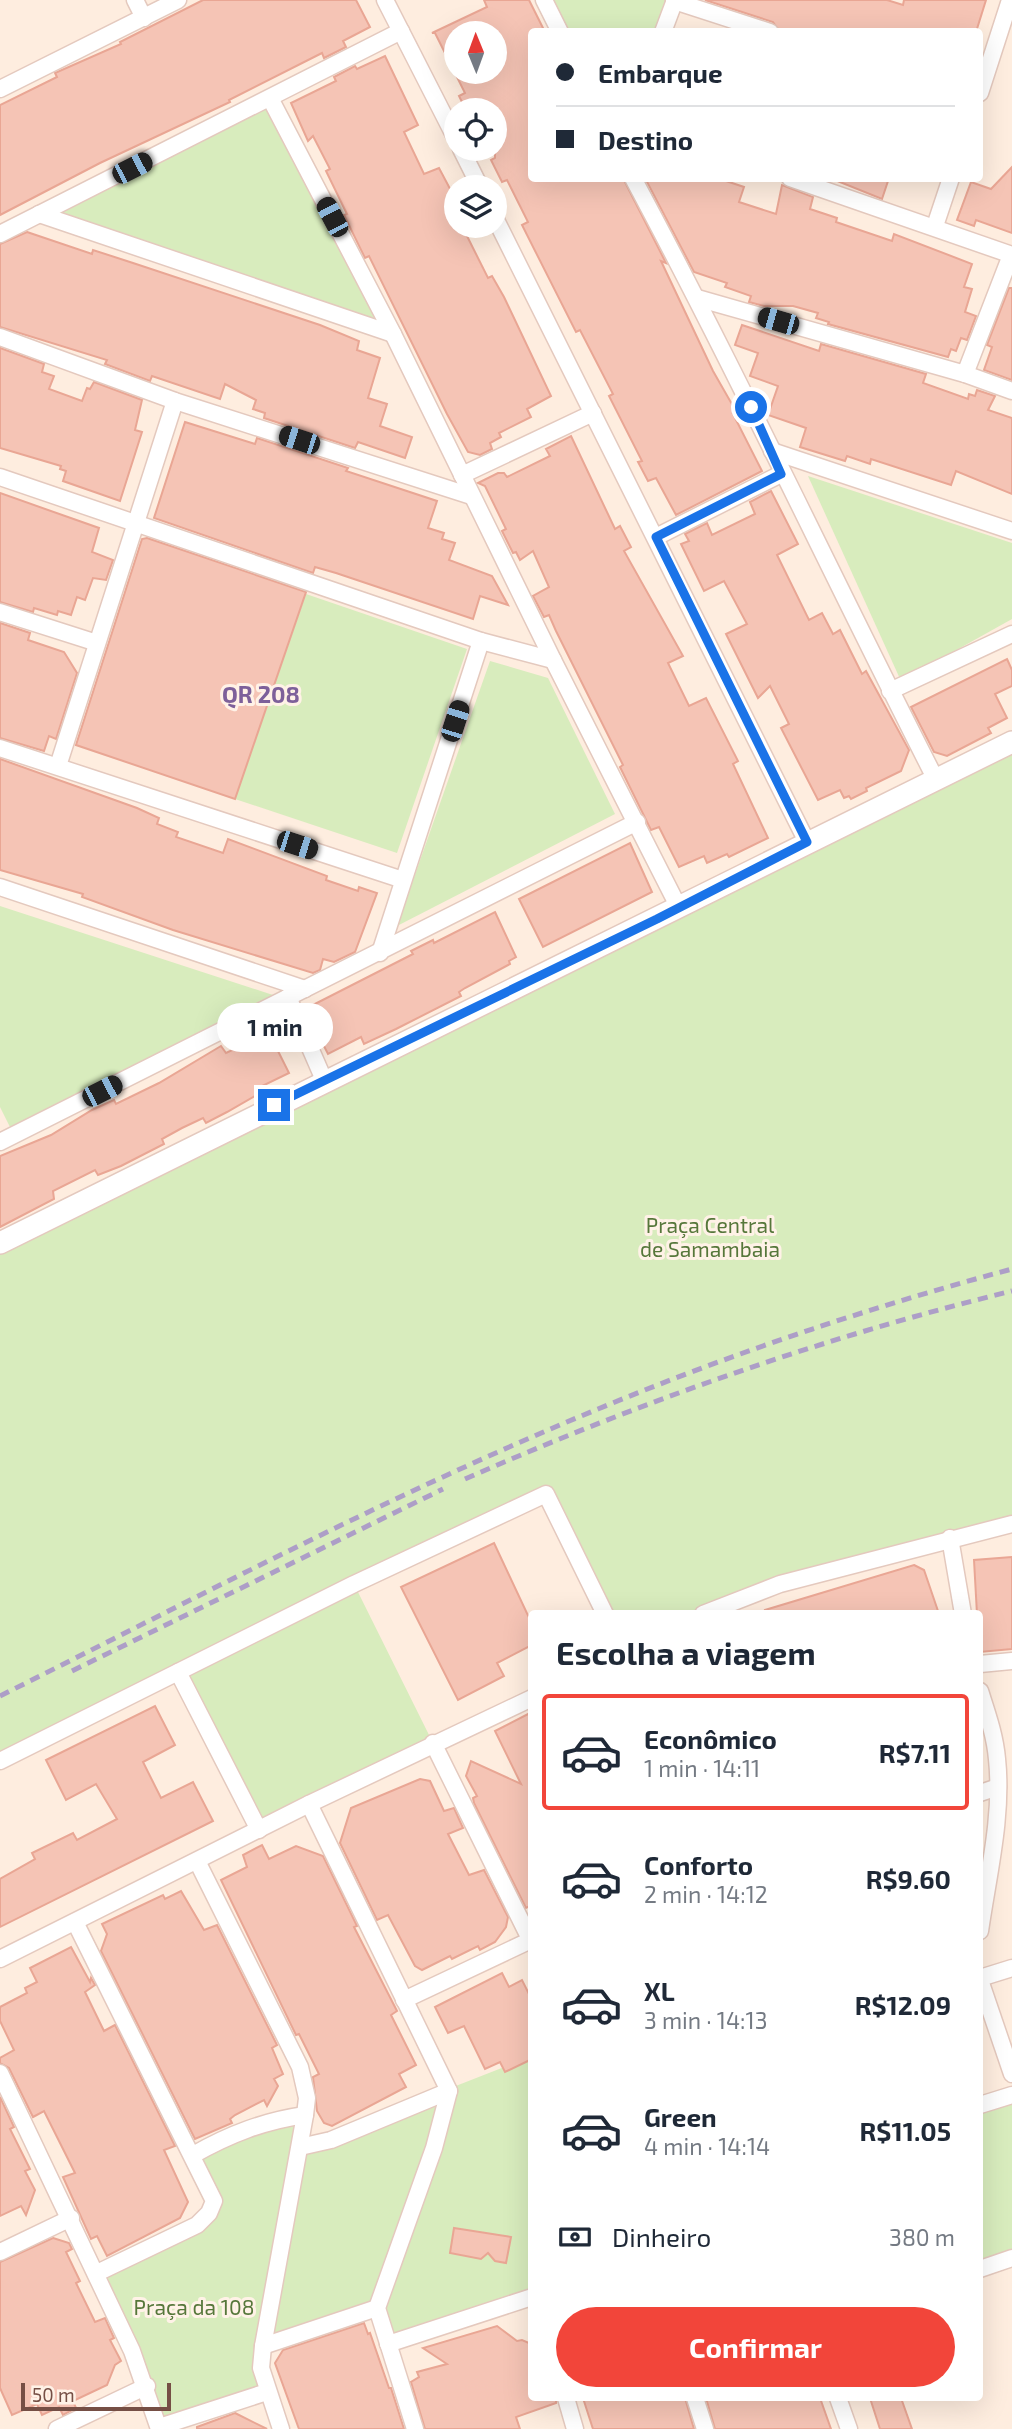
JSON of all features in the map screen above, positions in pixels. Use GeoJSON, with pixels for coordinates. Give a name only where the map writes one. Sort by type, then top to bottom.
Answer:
{"type":"FeatureCollection","features":[{"type":"Feature","properties":{"kind":"street"},"geometry":{"type":"LineString","coordinates":[[135,0],[144,18]]}},
{"type":"Feature","properties":{"kind":"street"},"geometry":{"type":"LineString","coordinates":[[0,89],[178,0]]}},
{"type":"Feature","properties":{"kind":"street"},"geometry":{"type":"LineString","coordinates":[[385,0],[444,115]]}},
{"type":"Feature","properties":{"kind":"street"},"geometry":{"type":"LineString","coordinates":[[544,0],[557,28]]}},
{"type":"Feature","properties":{"kind":"street"},"geometry":{"type":"LineString","coordinates":[[983,84],[1010,0]]}},
{"type":"Feature","properties":{"kind":"street"},"geometry":{"type":"LineString","coordinates":[[664,28],[674,1],[758,28]]}},
{"type":"Feature","properties":{"kind":"street"},"geometry":{"type":"LineString","coordinates":[[0,233],[271,100],[401,31]]}},
{"type":"Feature","properties":{"kind":"street"},"geometry":{"type":"LineString","coordinates":[[271,100],[393,334],[471,496],[679,908]]}},
{"type":"Feature","properties":{"kind":"street"},"geometry":{"type":"LineString","coordinates":[[635,182],[697,298],[781,474],[936,780]]}},
{"type":"Feature","properties":{"kind":"street"},"geometry":{"type":"LineString","coordinates":[[802,182],[1012,255],[965,374]]}},
{"type":"Feature","properties":{"kind":"street"},"geometry":{"type":"LineString","coordinates":[[935,226],[950,182]]}},
{"type":"Feature","properties":{"kind":"street"},"geometry":{"type":"LineString","coordinates":[[39,214],[393,334]]}},
{"type":"Feature","properties":{"kind":"street"},"geometry":{"type":"LineString","coordinates":[[505,238],[807,842]]}},
{"type":"Feature","properties":{"kind":"street"},"geometry":{"type":"LineString","coordinates":[[697,298],[965,374],[1012,391]]}},
{"type":"Feature","properties":{"kind":"street"},"geometry":{"type":"LineString","coordinates":[[0,337],[176,401],[471,496]]}},
{"type":"Feature","properties":{"kind":"street"},"geometry":{"type":"LineString","coordinates":[[58,766],[176,401]]}},
{"type":"Feature","properties":{"kind":"street"},"geometry":{"type":"LineString","coordinates":[[463,475],[593,413]]}},
{"type":"Feature","properties":{"kind":"street"},"geometry":{"type":"LineString","coordinates":[[772,451],[1012,531]]}},
{"type":"Feature","properties":{"kind":"street"},"geometry":{"type":"LineString","coordinates":[[656,537],[781,474]]}},
{"type":"Feature","properties":{"kind":"street"},"geometry":{"type":"LineString","coordinates":[[0,477],[481,641],[553,660]]}},
{"type":"Feature","properties":{"kind":"street"},"geometry":{"type":"LineString","coordinates":[[0,612],[97,643]]}},
{"type":"Feature","properties":{"kind":"street"},"geometry":{"type":"LineString","coordinates":[[890,691],[1012,634]]}},
{"type":"Feature","properties":{"kind":"street"},"geometry":{"type":"LineString","coordinates":[[380,953],[481,641]]}},
{"type":"Feature","properties":{"kind":"street"},"geometry":{"type":"LineString","coordinates":[[0,1243],[324,1080],[679,908],[1012,742]]}},
{"type":"Feature","properties":{"kind":"street"},"geometry":{"type":"LineString","coordinates":[[0,748],[402,880]]}},
{"type":"Feature","properties":{"kind":"street"},"geometry":{"type":"LineString","coordinates":[[2,1137],[380,953],[636,822]]}},
{"type":"Feature","properties":{"kind":"street"},"geometry":{"type":"LineString","coordinates":[[0,887],[305,989]]}},
{"type":"Feature","properties":{"kind":"street"},"geometry":{"type":"LineString","coordinates":[[288,997],[324,1080]]}},
{"type":"Feature","properties":{"kind":"street"},"geometry":{"type":"LineString","coordinates":[[0,1761],[354,1584],[546,1494],[603,1610]]}},
{"type":"Feature","properties":{"kind":"street"},"geometry":{"type":"LineString","coordinates":[[727,1608],[780,1584],[1012,1524]]}},
{"type":"Feature","properties":{"kind":"street"},"geometry":{"type":"LineString","coordinates":[[950,1538],[962,1610]]}},
{"type":"Feature","properties":{"kind":"street"},"geometry":{"type":"LineString","coordinates":[[983,1664],[1012,1661]]}},
{"type":"Feature","properties":{"kind":"street"},"geometry":{"type":"LineString","coordinates":[[178,1672],[259,1830]]}},
{"type":"Feature","properties":{"kind":"street"},"geometry":{"type":"LineString","coordinates":[[0,1959],[309,1804],[528,1700]]}},
{"type":"Feature","properties":{"kind":"street"},"geometry":{"type":"LineString","coordinates":[[983,1702],[997,1758],[998,1787],[994,1839],[983,1911]]}},
{"type":"Feature","properties":{"kind":"street"},"geometry":{"type":"LineString","coordinates":[[433,1744],[528,1935]]}},
{"type":"Feature","properties":{"kind":"street"},"geometry":{"type":"LineString","coordinates":[[983,1792],[998,1787]]}},
{"type":"Feature","properties":{"kind":"street"},"geometry":{"type":"LineString","coordinates":[[309,1804],[449,2091],[434,2148],[377,2308],[415,2429]]}},
{"type":"Feature","properties":{"kind":"street"},"geometry":{"type":"LineString","coordinates":[[197,1861],[300,2067],[307,2098],[261,2368],[281,2429]]}},
{"type":"Feature","properties":{"kind":"street"},"geometry":{"type":"LineString","coordinates":[[75,1922],[214,2201],[203,2220],[97,2273]]}},
{"type":"Feature","properties":{"kind":"street"},"geometry":{"type":"LineString","coordinates":[[404,2000],[528,1942]]}},
{"type":"Feature","properties":{"kind":"street"},"geometry":{"type":"LineString","coordinates":[[983,1978],[1012,1968]]}},
{"type":"Feature","properties":{"kind":"street"},"geometry":{"type":"LineString","coordinates":[[983,1988],[1012,2074]]}},
{"type":"Feature","properties":{"kind":"street"},"geometry":{"type":"LineString","coordinates":[[0,2073],[97,2273],[147,2386],[159,2428],[267,2392]]}},
{"type":"Feature","properties":{"kind":"street"},"geometry":{"type":"LineString","coordinates":[[300,2147],[331,2140],[449,2091]]}},
{"type":"Feature","properties":{"kind":"street"},"geometry":{"type":"LineString","coordinates":[[983,2104],[1012,2095]]}},
{"type":"Feature","properties":{"kind":"street"},"geometry":{"type":"LineString","coordinates":[[193,2155],[226,2137],[268,2121],[305,2115]]}},
{"type":"Feature","properties":{"kind":"street"},"geometry":{"type":"LineString","coordinates":[[0,2252],[71,2218]]}},
{"type":"Feature","properties":{"kind":"street"},"geometry":{"type":"LineString","coordinates":[[983,2268],[1012,2258]]}},
{"type":"Feature","properties":{"kind":"street"},"geometry":{"type":"LineString","coordinates":[[388,2344],[528,2298]]}},
{"type":"Feature","properties":{"kind":"street"},"geometry":{"type":"LineString","coordinates":[[263,2346],[377,2308]]}},
{"type":"Feature","properties":{"kind":"street"},"geometry":{"type":"LineString","coordinates":[[57,2429],[147,2386]]}},
{"type":"Feature","properties":{"kind":"street"},"geometry":{"type":"LineString","coordinates":[[567,2401],[575,2429]]}},
{"type":"Feature","properties":{"kind":"street"},"geometry":{"type":"LineString","coordinates":[[696,2401],[705,2429]]}},
{"type":"Feature","properties":{"kind":"street"},"geometry":{"type":"LineString","coordinates":[[839,2401],[849,2429]]}},
{"type":"Feature","properties":{"kind":"green space"},"geometry":{"type":"Polygon","coordinates":[[[550,0],[672,0],[662,28],[564,28],[550,0]]]}},
{"type":"Feature","properties":{"kind":"green space"},"geometry":{"type":"Polygon","coordinates":[[[271,95],[396,339],[24,217],[271,95]]]}},
{"type":"Feature","properties":{"kind":"green space"},"geometry":{"type":"Polygon","coordinates":[[[808,476],[1012,543],[1012,619],[901,681],[808,476]]]}},
{"type":"Feature","properties":{"kind":"green space"},"geometry":{"type":"Polygon","coordinates":[[[306,594],[467,649],[397,853],[235,799],[306,594]]]}},
{"type":"Feature","properties":{"kind":"green space"},"geometry":{"type":"Polygon","coordinates":[[[490,661],[548,678],[615,814],[397,926],[490,661]]]}},
{"type":"Feature","properties":{"kind":"green space","name":"Praça Central de Samambaia"},"geometry":{"type":"Polygon","coordinates":[[[1012,749],[1012,1526],[715,1610],[604,1610],[546,1494],[354,1584],[433,1743],[259,1830],[178,1673],[0,1761],[0,1250],[1012,749]]]}},
{"type":"Feature","properties":{"kind":"green space"},"geometry":{"type":"Polygon","coordinates":[[[0,906],[276,996],[12,1131],[0,1107],[0,906]]]}},
{"type":"Feature","properties":{"kind":"green space","name":"Praça da 108"},"geometry":{"type":"Polygon","coordinates":[[[528,2058],[528,2298],[388,2344],[378,2308],[263,2346],[267,2392],[159,2427],[97,2273],[203,2220],[214,2201],[193,2155],[305,2115],[300,2147],[528,2058]]]}},
{"type":"Feature","properties":{"kind":"green space"},"geometry":{"type":"Polygon","coordinates":[[[1012,2095],[1012,2258],[983,2268],[983,2104],[1012,2095]]]}},
{"type":"Feature","properties":{"kind":"building"},"geometry":{"type":"Polygon","coordinates":[[[203,0],[356,0],[370,27],[343,41],[346,47],[324,58],[322,53],[229,100],[230,102],[100,163],[0,215],[0,105],[57,77],[55,73],[121,44],[120,42],[203,0]]]}},
{"type":"Feature","properties":{"kind":"building"},"geometry":{"type":"Polygon","coordinates":[[[484,0],[529,0],[543,28],[528,28],[528,182],[625,182],[666,263],[661,261],[713,371],[737,413],[733,414],[762,471],[676,515],[656,478],[648,481],[638,462],[642,461],[609,396],[613,394],[580,330],[576,332],[522,225],[528,222],[507,175],[498,175],[492,161],[507,161],[507,98],[460,98],[459,96],[465,93],[460,84],[508,84],[508,21],[457,21],[487,7],[484,0]]]}},
{"type":"Feature","properties":{"kind":"building"},"geometry":{"type":"Polygon","coordinates":[[[705,0],[887,0],[903,5],[904,0],[986,0],[977,28],[777,28],[773,22],[705,0]]]}},
{"type":"Feature","properties":{"kind":"building"},"geometry":{"type":"Polygon","coordinates":[[[444,27],[444,51],[435,33],[432,33],[444,27]]]}},
{"type":"Feature","properties":{"kind":"building"},"geometry":{"type":"Polygon","coordinates":[[[385,56],[418,125],[404,132],[424,174],[439,168],[444,177],[444,238],[468,238],[488,278],[492,276],[504,297],[551,396],[527,409],[531,417],[499,433],[501,437],[490,443],[492,449],[480,455],[468,452],[447,414],[369,256],[365,258],[344,215],[347,214],[326,171],[330,169],[313,136],[308,141],[291,103],[336,81],[334,77],[355,66],[357,69],[385,56]]]}},
{"type":"Feature","properties":{"kind":"building"},"geometry":{"type":"Polygon","coordinates":[[[1012,167],[1012,233],[976,220],[974,226],[957,220],[971,182],[991,189],[1012,167]]]}},
{"type":"Feature","properties":{"kind":"building"},"geometry":{"type":"Polygon","coordinates":[[[647,182],[729,182],[744,187],[739,202],[776,214],[782,185],[813,197],[810,209],[837,218],[836,222],[892,241],[894,234],[972,264],[964,287],[972,289],[965,312],[976,316],[967,340],[961,338],[956,351],[951,349],[948,357],[828,324],[829,322],[816,318],[818,313],[793,306],[764,306],[749,302],[751,296],[725,287],[727,283],[694,272],[647,182]]]}},
{"type":"Feature","properties":{"kind":"building"},"geometry":{"type":"Polygon","coordinates":[[[840,182],[888,182],[882,199],[840,182]]]}},
{"type":"Feature","properties":{"kind":"building"},"geometry":{"type":"Polygon","coordinates":[[[27,232],[92,254],[93,250],[133,263],[320,325],[359,341],[357,350],[380,358],[368,398],[387,404],[380,426],[412,437],[405,458],[358,442],[355,448],[264,418],[265,413],[253,409],[256,400],[225,384],[220,399],[152,376],[150,381],[105,364],[107,360],[0,327],[0,244],[27,232]]]}},
{"type":"Feature","properties":{"kind":"building"},"geometry":{"type":"Polygon","coordinates":[[[1009,288],[1012,288],[1012,380],[984,370],[992,347],[987,345],[1009,288]]]}},
{"type":"Feature","properties":{"kind":"building"},"geometry":{"type":"Polygon","coordinates":[[[742,325],[819,351],[821,344],[926,374],[923,383],[968,399],[969,394],[975,396],[977,390],[995,396],[988,410],[1012,418],[1012,494],[956,471],[951,485],[871,459],[870,464],[847,456],[845,461],[800,447],[806,428],[768,415],[778,386],[750,376],[758,353],[735,345],[742,325]]]}},
{"type":"Feature","properties":{"kind":"building"},"geometry":{"type":"Polygon","coordinates":[[[0,348],[44,364],[42,372],[54,376],[49,389],[82,401],[87,388],[90,389],[94,382],[142,400],[135,430],[142,432],[120,501],[63,481],[66,471],[60,469],[61,466],[0,448],[0,348]]]}},
{"type":"Feature","properties":{"kind":"building"},"geometry":{"type":"Polygon","coordinates":[[[185,422],[255,444],[257,438],[437,501],[428,528],[444,533],[442,539],[455,543],[449,560],[492,576],[508,605],[480,596],[473,619],[336,573],[315,567],[313,573],[154,518],[185,422]]]}},
{"type":"Feature","properties":{"kind":"building"},"geometry":{"type":"Polygon","coordinates":[[[571,436],[615,529],[620,526],[631,547],[624,551],[683,656],[668,663],[689,706],[706,698],[738,761],[733,764],[768,838],[729,857],[727,854],[707,863],[704,856],[679,867],[659,827],[651,830],[620,767],[623,765],[549,615],[544,617],[533,596],[549,587],[533,551],[520,560],[516,552],[513,553],[502,531],[506,529],[485,486],[478,483],[498,473],[504,473],[507,477],[550,456],[546,449],[571,436]]]}},
{"type":"Feature","properties":{"kind":"building"},"geometry":{"type":"Polygon","coordinates":[[[771,491],[798,544],[777,555],[809,620],[822,613],[833,634],[840,630],[862,674],[866,671],[909,750],[901,771],[866,788],[867,791],[851,799],[849,796],[844,798],[840,790],[818,800],[781,728],[789,724],[770,686],[758,698],[726,634],[747,624],[724,581],[704,591],[681,544],[689,541],[685,534],[707,523],[712,535],[755,514],[750,502],[771,491]]]}},
{"type":"Feature","properties":{"kind":"building"},"geometry":{"type":"Polygon","coordinates":[[[0,493],[99,528],[92,552],[113,560],[106,580],[93,578],[85,600],[77,597],[71,615],[58,611],[57,615],[34,608],[33,612],[0,602],[0,493]]]}},
{"type":"Feature","properties":{"kind":"building"},"geometry":{"type":"Polygon","coordinates":[[[147,538],[306,592],[235,799],[76,745],[142,539],[147,538]]]}},
{"type":"Feature","properties":{"kind":"building"},"geometry":{"type":"Polygon","coordinates":[[[0,623],[30,633],[28,640],[64,652],[77,673],[56,739],[49,736],[44,751],[0,738],[0,623]]]}},
{"type":"Feature","properties":{"kind":"building"},"geometry":{"type":"Polygon","coordinates":[[[1007,659],[1012,670],[1012,686],[995,694],[1007,718],[988,728],[991,733],[947,756],[934,752],[911,707],[1007,659]]]}},
{"type":"Feature","properties":{"kind":"building"},"geometry":{"type":"Polygon","coordinates":[[[0,759],[137,808],[159,818],[157,824],[178,832],[176,837],[223,853],[228,839],[327,876],[326,880],[358,891],[359,887],[377,893],[355,952],[334,962],[323,959],[320,970],[313,973],[173,930],[82,897],[83,894],[0,870],[0,759]]]}},
{"type":"Feature","properties":{"kind":"building"},"geometry":{"type":"Polygon","coordinates":[[[630,843],[652,892],[543,947],[519,899],[630,843]]]}},
{"type":"Feature","properties":{"kind":"building"},"geometry":{"type":"Polygon","coordinates":[[[495,912],[516,957],[509,961],[510,964],[465,988],[459,992],[461,996],[396,1029],[364,1044],[361,1037],[328,1054],[305,1009],[413,954],[411,951],[433,940],[434,943],[495,912]]]}},
{"type":"Feature","properties":{"kind":"building"},"geometry":{"type":"Polygon","coordinates":[[[269,1033],[289,1073],[258,1088],[260,1093],[227,1112],[206,1123],[203,1118],[182,1128],[162,1139],[164,1144],[121,1166],[98,1175],[95,1170],[53,1191],[54,1199],[0,1227],[0,1156],[51,1135],[92,1110],[114,1100],[116,1104],[159,1083],[221,1046],[226,1053],[269,1033]]]}},
{"type":"Feature","properties":{"kind":"building"},"geometry":{"type":"Polygon","coordinates":[[[494,1543],[528,1615],[528,1647],[497,1663],[504,1676],[458,1700],[401,1587],[494,1543]]]}},
{"type":"Feature","properties":{"kind":"building"},"geometry":{"type":"Polygon","coordinates":[[[1012,1557],[1012,1649],[983,1652],[983,1610],[977,1610],[974,1560],[1012,1557]]]}},
{"type":"Feature","properties":{"kind":"building"},"geometry":{"type":"Polygon","coordinates":[[[914,1565],[924,1570],[938,1610],[765,1610],[914,1565]]]}},
{"type":"Feature","properties":{"kind":"building"},"geometry":{"type":"Polygon","coordinates":[[[155,1706],[175,1745],[143,1762],[161,1798],[193,1782],[213,1821],[0,1927],[0,1879],[35,1859],[32,1853],[73,1833],[77,1840],[117,1819],[96,1784],[66,1800],[46,1760],[155,1706]]]}},
{"type":"Feature","properties":{"kind":"building"},"geometry":{"type":"Polygon","coordinates":[[[528,1714],[526,1908],[474,1803],[473,1798],[477,1796],[466,1776],[471,1761],[521,1784],[495,1731],[528,1714]]]}},
{"type":"Feature","properties":{"kind":"building"},"geometry":{"type":"Polygon","coordinates":[[[420,1779],[430,1781],[444,1811],[454,1808],[463,1828],[448,1834],[469,1875],[484,1870],[508,1917],[506,1927],[495,1942],[480,1950],[478,1946],[452,1959],[450,1956],[422,1970],[415,1966],[388,1915],[377,1920],[340,1843],[351,1808],[420,1779]]]}},
{"type":"Feature","properties":{"kind":"building"},"geometry":{"type":"Polygon","coordinates":[[[262,1845],[269,1859],[296,1846],[323,1856],[357,1926],[354,1927],[397,2011],[391,2015],[416,2065],[399,2074],[406,2087],[332,2126],[324,2123],[317,2111],[313,2077],[319,2074],[299,2034],[296,2035],[221,1880],[247,1867],[243,1855],[262,1845]]]}},
{"type":"Feature","properties":{"kind":"building"},"geometry":{"type":"Polygon","coordinates":[[[181,1891],[204,1930],[217,1925],[277,2045],[272,2048],[283,2074],[274,2079],[278,2086],[267,2106],[264,2100],[235,2115],[230,2119],[232,2123],[195,2139],[101,1951],[107,1934],[102,1924],[163,1895],[165,1899],[181,1891]]]}},
{"type":"Feature","properties":{"kind":"building"},"geometry":{"type":"Polygon","coordinates":[[[71,1947],[90,1982],[91,1978],[95,1985],[85,1992],[104,2031],[115,2025],[175,2146],[164,2150],[188,2202],[180,2218],[107,2256],[97,2236],[91,2239],[63,2177],[75,2173],[44,2111],[33,2117],[9,2068],[0,2063],[0,2058],[14,2050],[0,2021],[0,2007],[27,1993],[25,1988],[37,1982],[30,1968],[71,1947]]]}},
{"type":"Feature","properties":{"kind":"building"},"geometry":{"type":"Polygon","coordinates":[[[502,1973],[509,1987],[522,1980],[528,1992],[528,2061],[505,2072],[500,2062],[485,2069],[464,2026],[448,2033],[435,2007],[502,1973]]]}},
{"type":"Feature","properties":{"kind":"building"},"geometry":{"type":"Polygon","coordinates":[[[0,2097],[14,2127],[10,2129],[30,2169],[25,2171],[35,2190],[26,2215],[21,2206],[0,2216],[0,2097]]]}},
{"type":"Feature","properties":{"kind":"building"},"geometry":{"type":"Polygon","coordinates":[[[454,2228],[511,2237],[506,2263],[495,2261],[488,2253],[481,2259],[450,2253],[454,2228]]]}},
{"type":"Feature","properties":{"kind":"building"},"geometry":{"type":"Polygon","coordinates":[[[53,2238],[69,2243],[72,2249],[66,2252],[80,2281],[76,2283],[95,2322],[105,2318],[114,2338],[110,2340],[121,2361],[115,2365],[107,2385],[73,2401],[76,2408],[63,2415],[59,2407],[42,2415],[37,2404],[12,2415],[0,2388],[0,2262],[53,2238]]]}},
{"type":"Feature","properties":{"kind":"building"},"geometry":{"type":"Polygon","coordinates":[[[364,2323],[391,2388],[404,2429],[299,2429],[275,2363],[283,2350],[364,2323]]]}},
{"type":"Feature","properties":{"kind":"building"},"geometry":{"type":"Polygon","coordinates":[[[497,2326],[517,2341],[528,2343],[528,2401],[556,2403],[516,2417],[520,2429],[425,2429],[411,2382],[419,2377],[417,2372],[447,2364],[423,2348],[497,2326]]]}},
{"type":"Feature","properties":{"kind":"building"},"geometry":{"type":"Polygon","coordinates":[[[584,2401],[686,2401],[694,2429],[593,2429],[584,2401]]]}},
{"type":"Feature","properties":{"kind":"building"},"geometry":{"type":"Polygon","coordinates":[[[707,2401],[821,2401],[831,2429],[715,2429],[707,2401]]]}},
{"type":"Feature","properties":{"kind":"building"},"geometry":{"type":"Polygon","coordinates":[[[871,2401],[902,2401],[912,2429],[880,2429],[871,2401]]]}},
{"type":"Feature","properties":{"kind":"building"},"geometry":{"type":"Polygon","coordinates":[[[235,2413],[267,2429],[197,2429],[197,2427],[235,2413]]]}},
{"type":"Feature","properties":{"kind":"railway"},"geometry":{"type":"LineString","coordinates":[[0,1696],[371,1511],[522,1441],[700,1369],[803,1332],[1012,1269]]}},
{"type":"Feature","properties":{"kind":"railway"},"geometry":{"type":"LineString","coordinates":[[465,1479],[599,1423],[735,1373],[872,1329],[1012,1291]]}},
{"type":"Feature","properties":{"kind":"railway"},"geometry":{"type":"LineString","coordinates":[[72,1671],[443,1489]]}},
{"type":"Feature","properties":{"kind":"district","name":"QR 208"},"geometry":{"type":"Point","coordinates":[261,695]}},
{"type":"Feature","properties":{"kind":"route"},"geometry":{"type":"LineString","coordinates":[[274,1105],[524,985],[807,842],[656,537],[781,474],[751,407]]}}]}
